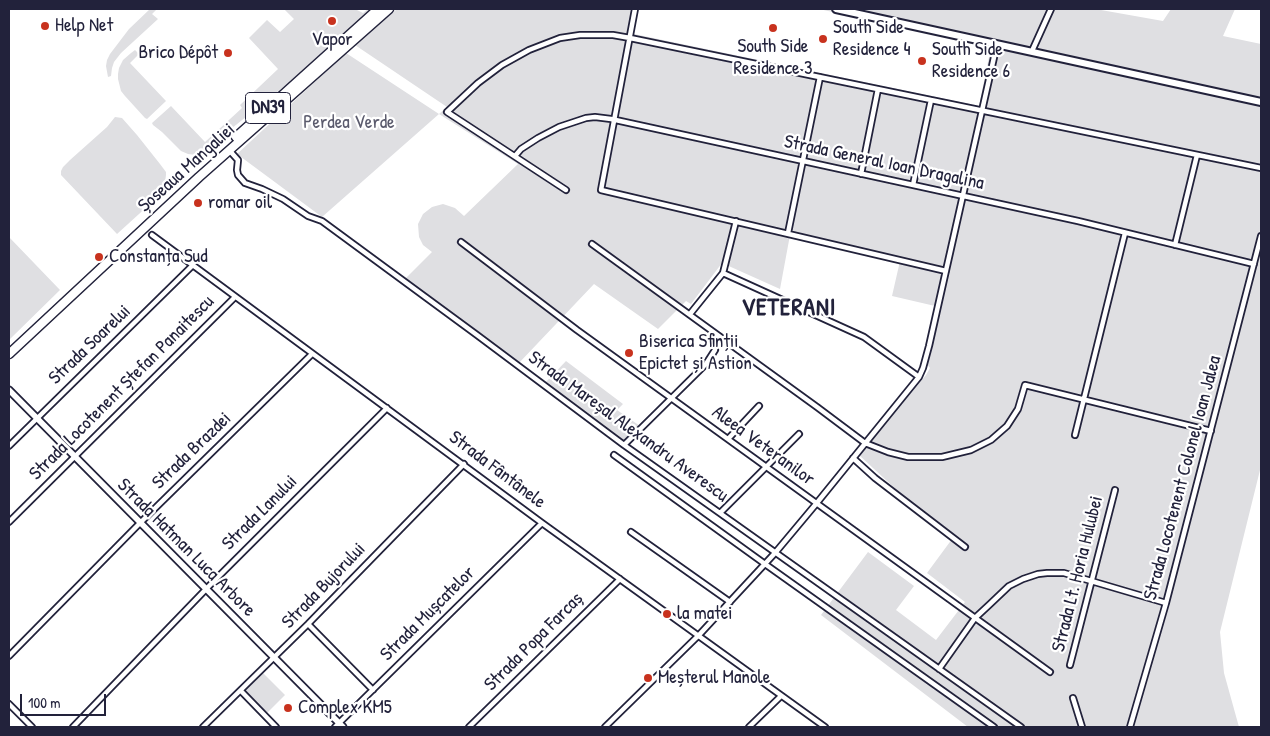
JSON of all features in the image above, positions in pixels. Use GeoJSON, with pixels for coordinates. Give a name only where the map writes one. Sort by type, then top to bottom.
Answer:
{"type":"FeatureCollection","features":[{"type":"Feature","properties":{"kind":"main road","name":"Șoseaua Mangaliei"},"geometry":{"type":"LineString","coordinates":[[9,347],[209,161],[378,9]]}},
{"type":"Feature","properties":{"kind":"main road","name":"Șoseaua Mangaliei"},"geometry":{"type":"LineString","coordinates":[[9,354],[229,150],[389,9]]}},
{"type":"Feature","properties":{"kind":"main road"},"geometry":{"type":"LineString","coordinates":[[836,9],[1261,102]]}},
{"type":"Feature","properties":{"kind":"street"},"geometry":{"type":"LineString","coordinates":[[635,9],[601,190],[946,271]]}},
{"type":"Feature","properties":{"kind":"street"},"geometry":{"type":"LineString","coordinates":[[1032,51],[1051,9]]}},
{"type":"Feature","properties":{"kind":"street"},"geometry":{"type":"LineString","coordinates":[[566,190],[447,112],[478,83],[502,65],[529,50],[560,38],[580,35],[613,35],[630,38],[1261,168]]}},
{"type":"Feature","properties":{"kind":"street"},"geometry":{"type":"LineString","coordinates":[[605,727],[699,635],[775,553],[919,376],[929,346],[997,44]]}},
{"type":"Feature","properties":{"kind":"street"},"geometry":{"type":"LineString","coordinates":[[788,233],[820,77]]}},
{"type":"Feature","properties":{"kind":"street"},"geometry":{"type":"LineString","coordinates":[[861,174],[878,89]]}},
{"type":"Feature","properties":{"kind":"street"},"geometry":{"type":"LineString","coordinates":[[914,185],[931,100]]}},
{"type":"Feature","properties":{"kind":"street","name":"Strada General Ioan Dragalina"},"geometry":{"type":"LineString","coordinates":[[515,156],[547,132],[577,120],[595,117],[1078,221],[1254,264]]}},
{"type":"Feature","properties":{"kind":"street","name":"Strada Mareșal Alexandru Averescu"},"geometry":{"type":"LineString","coordinates":[[229,150],[238,160],[238,175],[244,183],[283,199],[308,216],[322,221],[624,445],[1021,727]]}},
{"type":"Feature","properties":{"kind":"street"},"geometry":{"type":"LineString","coordinates":[[1175,245],[1197,155]]}},
{"type":"Feature","properties":{"kind":"street"},"geometry":{"type":"LineString","coordinates":[[690,314],[723,273],[736,221]]}},
{"type":"Feature","properties":{"kind":"street"},"geometry":{"type":"LineString","coordinates":[[1075,435],[1125,233]]}},
{"type":"Feature","properties":{"kind":"street","name":"Strada Fântânele"},"geometry":{"type":"LineString","coordinates":[[152,235],[542,523],[825,727]]}},
{"type":"Feature","properties":{"kind":"street","name":"Strada Locotenent Colonel Ioan Jalea"},"geometry":{"type":"LineString","coordinates":[[1130,727],[1166,603],[1261,236]]}},
{"type":"Feature","properties":{"kind":"street","name":"Aleea Veteranilor"},"geometry":{"type":"LineString","coordinates":[[461,242],[576,330],[1050,672]]}},
{"type":"Feature","properties":{"kind":"street"},"geometry":{"type":"LineString","coordinates":[[592,244],[865,443],[888,452],[908,457],[942,457],[971,450],[991,440],[1007,426],[1018,409],[1025,385],[1211,431]]}},
{"type":"Feature","properties":{"kind":"street","name":"Strada Soarelui"},"geometry":{"type":"LineString","coordinates":[[9,446],[193,265]]}},
{"type":"Feature","properties":{"kind":"street"},"geometry":{"type":"LineString","coordinates":[[723,273],[864,337],[919,376]]}},
{"type":"Feature","properties":{"kind":"street","name":"Strada Locotenent Ștefan Panaitescu"},"geometry":{"type":"LineString","coordinates":[[9,522],[235,297]]}},
{"type":"Feature","properties":{"kind":"street"},"geometry":{"type":"LineString","coordinates":[[624,445],[706,364],[715,350]]}},
{"type":"Feature","properties":{"kind":"street","name":"Strada Brazdei"},"geometry":{"type":"LineString","coordinates":[[9,656],[140,523],[312,354]]}},
{"type":"Feature","properties":{"kind":"street","name":"Strada Hatman Luca Arbore"},"geometry":{"type":"LineString","coordinates":[[9,390],[339,726]]}},
{"type":"Feature","properties":{"kind":"street"},"geometry":{"type":"LineString","coordinates":[[728,439],[759,406]]}},
{"type":"Feature","properties":{"kind":"street","name":"Strada Lanului"},"geometry":{"type":"LineString","coordinates":[[73,727],[206,589],[387,408]]}},
{"type":"Feature","properties":{"kind":"street"},"geometry":{"type":"LineString","coordinates":[[720,513],[799,434]]}},
{"type":"Feature","properties":{"kind":"street","name":"Strada Mareșal Alexandru Averescu"},"geometry":{"type":"LineString","coordinates":[[614,455],[994,727]]}},
{"type":"Feature","properties":{"kind":"street"},"geometry":{"type":"LineString","coordinates":[[853,458],[875,478],[965,548]]}},
{"type":"Feature","properties":{"kind":"street","name":"Strada Bujorului"},"geometry":{"type":"LineString","coordinates":[[204,727],[308,624],[464,464]]}},
{"type":"Feature","properties":{"kind":"street","name":"Strada Lt. Horia Hulubei"},"geometry":{"type":"LineString","coordinates":[[1070,665],[1115,490]]}},
{"type":"Feature","properties":{"kind":"street","name":"Strada Mușcatelor"},"geometry":{"type":"LineString","coordinates":[[339,726],[542,523]]}},
{"type":"Feature","properties":{"kind":"street"},"geometry":{"type":"LineString","coordinates":[[631,532],[730,602]]}},
{"type":"Feature","properties":{"kind":"street"},"geometry":{"type":"LineString","coordinates":[[939,669],[975,618],[1004,590],[1029,577],[1047,572],[1057,572],[1166,603]]}},
{"type":"Feature","properties":{"kind":"street","name":"Strada Popa Farcaș"},"geometry":{"type":"LineString","coordinates":[[469,727],[620,578]]}},
{"type":"Feature","properties":{"kind":"street"},"geometry":{"type":"LineString","coordinates":[[308,624],[373,690]]}},
{"type":"Feature","properties":{"kind":"street"},"geometry":{"type":"LineString","coordinates":[[241,691],[276,727]]}},
{"type":"Feature","properties":{"kind":"street"},"geometry":{"type":"LineString","coordinates":[[749,727],[781,696]]}},
{"type":"Feature","properties":{"kind":"street"},"geometry":{"type":"LineString","coordinates":[[1073,698],[1082,727]]}},
{"type":"Feature","properties":{"kind":"street"},"geometry":{"type":"LineString","coordinates":[[9,704],[32,727]]}},
{"type":"Feature","properties":{"kind":"green space"},"geometry":{"type":"Polygon","coordinates":[[[150,9],[157,9],[152,14],[158,19],[121,53],[114,62],[111,76],[108,77],[106,66],[110,54],[129,29],[150,9]]]}},
{"type":"Feature","properties":{"kind":"green space"},"geometry":{"type":"Polygon","coordinates":[[[284,9],[355,9],[363,13],[371,9],[287,84],[201,153],[196,155],[181,151],[152,123],[171,106],[205,142],[242,108],[240,105],[278,69],[249,38],[267,20],[280,32],[294,19],[284,9]]]}},
{"type":"Feature","properties":{"kind":"green space"},"geometry":{"type":"Polygon","coordinates":[[[397,9],[638,9],[634,34],[979,106],[991,47],[819,9],[1101,9],[1163,21],[1171,9],[1235,9],[1223,36],[1261,44],[1261,466],[1220,632],[1224,673],[1239,727],[968,727],[821,615],[868,552],[914,586],[896,610],[936,640],[965,602],[927,573],[955,535],[901,494],[859,455],[930,368],[923,359],[935,306],[892,296],[900,261],[790,235],[780,289],[722,263],[691,304],[686,301],[658,329],[594,284],[518,364],[405,279],[432,252],[423,245],[419,237],[418,224],[423,214],[432,207],[443,204],[455,208],[464,216],[518,164],[439,114],[447,107],[355,45],[397,9]]]}},
{"type":"Feature","properties":{"kind":"green space"},"geometry":{"type":"Polygon","coordinates":[[[135,50],[139,54],[130,63],[166,101],[147,119],[121,91],[118,79],[119,68],[123,60],[135,50]]]}},
{"type":"Feature","properties":{"kind":"green space","name":"Perdea Verde"},"geometry":{"type":"Polygon","coordinates":[[[346,53],[439,114],[322,217],[237,154],[346,53]]]}},
{"type":"Feature","properties":{"kind":"green space"},"geometry":{"type":"Polygon","coordinates":[[[115,117],[122,118],[166,172],[165,182],[161,191],[150,204],[117,234],[61,175],[63,167],[107,127],[115,117]]]}},
{"type":"Feature","properties":{"kind":"green space"},"geometry":{"type":"Polygon","coordinates":[[[9,237],[60,290],[9,340],[9,237]]]}},
{"type":"Feature","properties":{"kind":"green space"},"geometry":{"type":"Polygon","coordinates":[[[566,361],[623,404],[617,410],[640,426],[624,441],[545,383],[566,361]]]}},
{"type":"Feature","properties":{"kind":"green space"},"geometry":{"type":"Polygon","coordinates":[[[263,673],[285,695],[267,713],[245,691],[263,673]]]}},
{"type":"Feature","properties":{"kind":"place","name":"Vapor"},"geometry":{"type":"Point","coordinates":[332,21]}},
{"type":"Feature","properties":{"kind":"place","name":"Help Net"},"geometry":{"type":"Point","coordinates":[45,26]}},
{"type":"Feature","properties":{"kind":"place","name":"South Side Residence 3"},"geometry":{"type":"Point","coordinates":[773,28]}},
{"type":"Feature","properties":{"kind":"place","name":"South Side Residence 4"},"geometry":{"type":"Point","coordinates":[823,39]}},
{"type":"Feature","properties":{"kind":"place","name":"Brico Dépôt"},"geometry":{"type":"Point","coordinates":[228,53]}},
{"type":"Feature","properties":{"kind":"place","name":"South Side Residence 6"},"geometry":{"type":"Point","coordinates":[922,61]}},
{"type":"Feature","properties":{"kind":"place","name":"romar oil"},"geometry":{"type":"Point","coordinates":[198,203]}},
{"type":"Feature","properties":{"kind":"place","name":"Constanța Sud"},"geometry":{"type":"Point","coordinates":[99,257]}},
{"type":"Feature","properties":{"kind":"place","name":"Biserica Sfinții Epictet și Astion"},"geometry":{"type":"Point","coordinates":[629,353]}},
{"type":"Feature","properties":{"kind":"place","name":"la matei"},"geometry":{"type":"Point","coordinates":[667,614]}},
{"type":"Feature","properties":{"kind":"place","name":"Meșterul Manole"},"geometry":{"type":"Point","coordinates":[648,678]}},
{"type":"Feature","properties":{"kind":"place","name":"Complex KM5"},"geometry":{"type":"Point","coordinates":[288,708]}},
{"type":"Feature","properties":{"kind":"district","name":"VETERANI"},"geometry":{"type":"Point","coordinates":[789,309]}}]}
